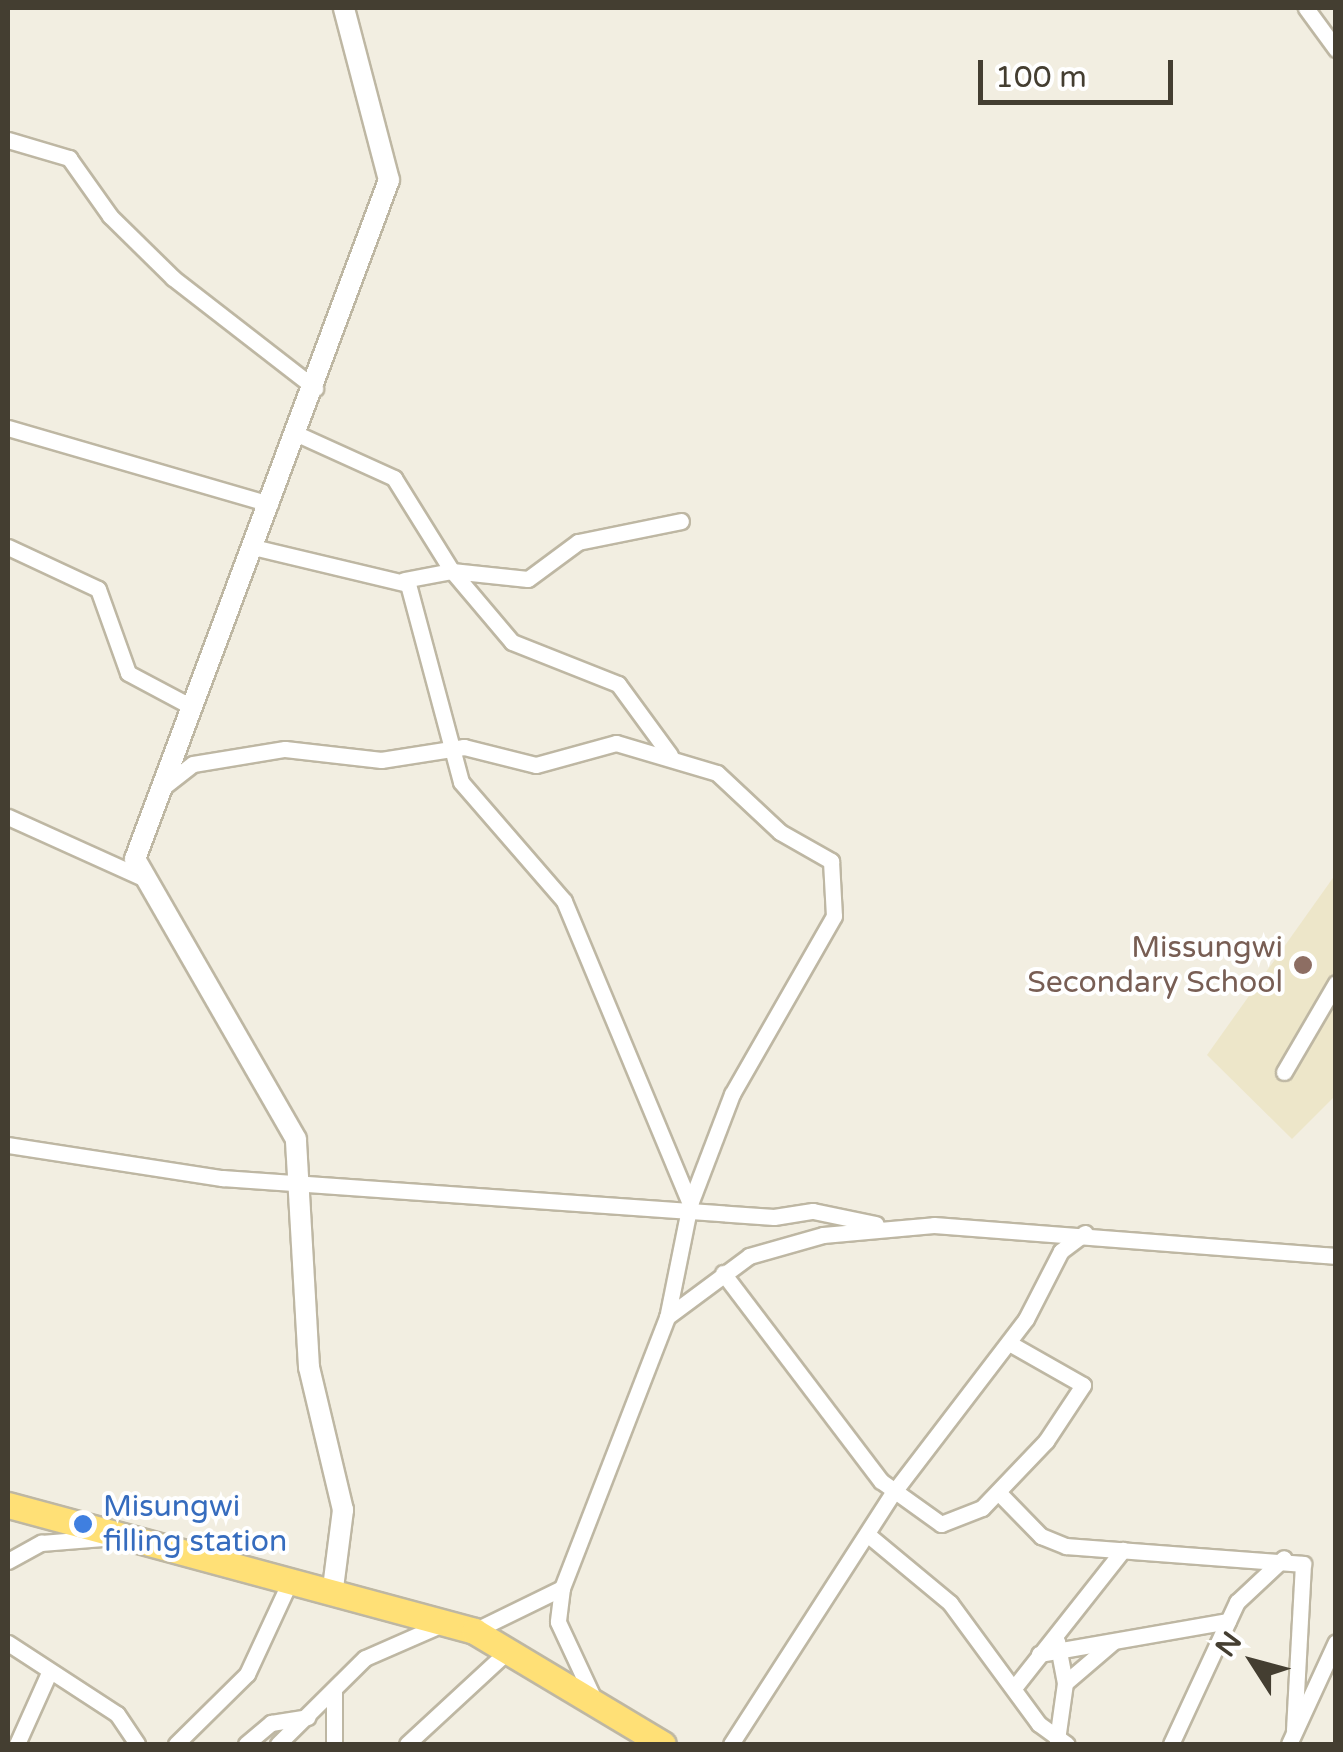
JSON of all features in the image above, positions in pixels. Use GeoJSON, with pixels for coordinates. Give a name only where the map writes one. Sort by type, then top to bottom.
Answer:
{"type":"FeatureCollection","features":[{"type":"Feature","properties":{"kind":"highway"},"geometry":{"type":"LineString","coordinates":[[8,1506],[292,1577],[474,1630],[593,1697],[662,1744]]}},
{"type":"Feature","properties":{"kind":"street"},"geometry":{"type":"LineString","coordinates":[[333,1588],[343,1510],[309,1367],[304,1181],[277,1093],[141,877],[139,838],[315,388],[389,180],[344,8]]}},
{"type":"Feature","properties":{"kind":"street"},"geometry":{"type":"LineString","coordinates":[[1306,8],[1336,48]]}},
{"type":"Feature","properties":{"kind":"street"},"geometry":{"type":"LineString","coordinates":[[8,140],[69,158],[110,216],[173,278],[315,388]]}},
{"type":"Feature","properties":{"kind":"street"},"geometry":{"type":"LineString","coordinates":[[8,428],[270,504]]}},
{"type":"Feature","properties":{"kind":"street"},"geometry":{"type":"LineString","coordinates":[[295,432],[401,484],[452,571],[524,650],[618,684],[670,754]]}},
{"type":"Feature","properties":{"kind":"street"},"geometry":{"type":"LineString","coordinates":[[253,547],[404,580],[452,571],[539,576],[573,544],[681,521]]}},
{"type":"Feature","properties":{"kind":"street"},"geometry":{"type":"LineString","coordinates":[[8,547],[98,589],[128,673],[190,706]]}},
{"type":"Feature","properties":{"kind":"street"},"geometry":{"type":"LineString","coordinates":[[404,580],[450,749],[471,799],[564,901],[691,1208]]}},
{"type":"Feature","properties":{"kind":"street"},"geometry":{"type":"LineString","coordinates":[[158,791],[206,760],[285,749],[381,760],[450,749],[536,765],[606,743],[670,754],[717,773],[838,871],[834,916],[732,1094],[691,1208],[667,1316],[562,1588],[558,1622],[593,1697]]}},
{"type":"Feature","properties":{"kind":"street"},"geometry":{"type":"LineString","coordinates":[[8,817],[141,877]]}},
{"type":"Feature","properties":{"kind":"street"},"geometry":{"type":"LineString","coordinates":[[1284,1072],[1334,988]]}},
{"type":"Feature","properties":{"kind":"street"},"geometry":{"type":"LineString","coordinates":[[8,1144],[124,1166],[750,1215],[813,1210],[888,1227]]}},
{"type":"Feature","properties":{"kind":"street"},"geometry":{"type":"LineString","coordinates":[[750,1215],[798,1239]]}},
{"type":"Feature","properties":{"kind":"street"},"geometry":{"type":"LineString","coordinates":[[667,1316],[723,1273],[798,1239],[888,1227],[1085,1233],[1336,1256]]}},
{"type":"Feature","properties":{"kind":"street"},"geometry":{"type":"LineString","coordinates":[[731,1744],[893,1493],[1009,1343],[1061,1252],[1085,1233]]}},
{"type":"Feature","properties":{"kind":"street"},"geometry":{"type":"LineString","coordinates":[[723,1273],[893,1493],[951,1525],[998,1492],[1083,1385],[1077,1374],[1009,1343]]}},
{"type":"Feature","properties":{"kind":"street"},"geometry":{"type":"LineString","coordinates":[[998,1492],[1052,1542],[1123,1550],[1284,1558],[1303,1564],[1308,1584],[1292,1738]]}},
{"type":"Feature","properties":{"kind":"street"},"geometry":{"type":"LineString","coordinates":[[868,1534],[950,1603],[1062,1742]]}},
{"type":"Feature","properties":{"kind":"street"},"geometry":{"type":"LineString","coordinates":[[8,1562],[41,1543],[122,1536]]}},
{"type":"Feature","properties":{"kind":"street"},"geometry":{"type":"LineString","coordinates":[[1018,1684],[1039,1654],[1057,1641],[1123,1550]]}},
{"type":"Feature","properties":{"kind":"street"},"geometry":{"type":"LineString","coordinates":[[1171,1744],[1246,1588],[1284,1558]]}},
{"type":"Feature","properties":{"kind":"street"},"geometry":{"type":"LineString","coordinates":[[176,1744],[246,1674],[292,1577]]}},
{"type":"Feature","properties":{"kind":"street"},"geometry":{"type":"LineString","coordinates":[[474,1630],[562,1588]]}},
{"type":"Feature","properties":{"kind":"street"},"geometry":{"type":"LineString","coordinates":[[1057,1641],[1113,1642],[1228,1621]]}},
{"type":"Feature","properties":{"kind":"street"},"geometry":{"type":"LineString","coordinates":[[278,1744],[365,1658],[448,1622]]}},
{"type":"Feature","properties":{"kind":"street"},"geometry":{"type":"LineString","coordinates":[[1057,1641],[1065,1683],[1062,1742]]}},
{"type":"Feature","properties":{"kind":"street"},"geometry":{"type":"LineString","coordinates":[[1065,1683],[1113,1642]]}},
{"type":"Feature","properties":{"kind":"street"},"geometry":{"type":"LineString","coordinates":[[8,1643],[48,1675],[117,1714],[137,1744]]}},
{"type":"Feature","properties":{"kind":"street"},"geometry":{"type":"LineString","coordinates":[[1292,1738],[1335,1643]]}},
{"type":"Feature","properties":{"kind":"street"},"geometry":{"type":"LineString","coordinates":[[407,1744],[510,1649]]}},
{"type":"Feature","properties":{"kind":"street"},"geometry":{"type":"LineString","coordinates":[[17,1744],[48,1675]]}},
{"type":"Feature","properties":{"kind":"street"},"geometry":{"type":"LineString","coordinates":[[334,1690],[334,1744]]}},
{"type":"Feature","properties":{"kind":"street"},"geometry":{"type":"LineString","coordinates":[[246,1744],[271,1723],[308,1716]]}},
{"type":"Feature","properties":{"kind":"shaded area","name":"Missungwi Secondary School"},"geometry":{"type":"Polygon","coordinates":[[[1335,875],[1335,1096],[1292,1139],[1207,1055],[1335,875]]]}},
{"type":"Feature","properties":{"kind":"place","name":"Missungwi Secondary School"},"geometry":{"type":"Point","coordinates":[1303,965]}},
{"type":"Feature","properties":{"kind":"place","name":"Misungwi filling station"},"geometry":{"type":"Point","coordinates":[83,1524]}}]}
